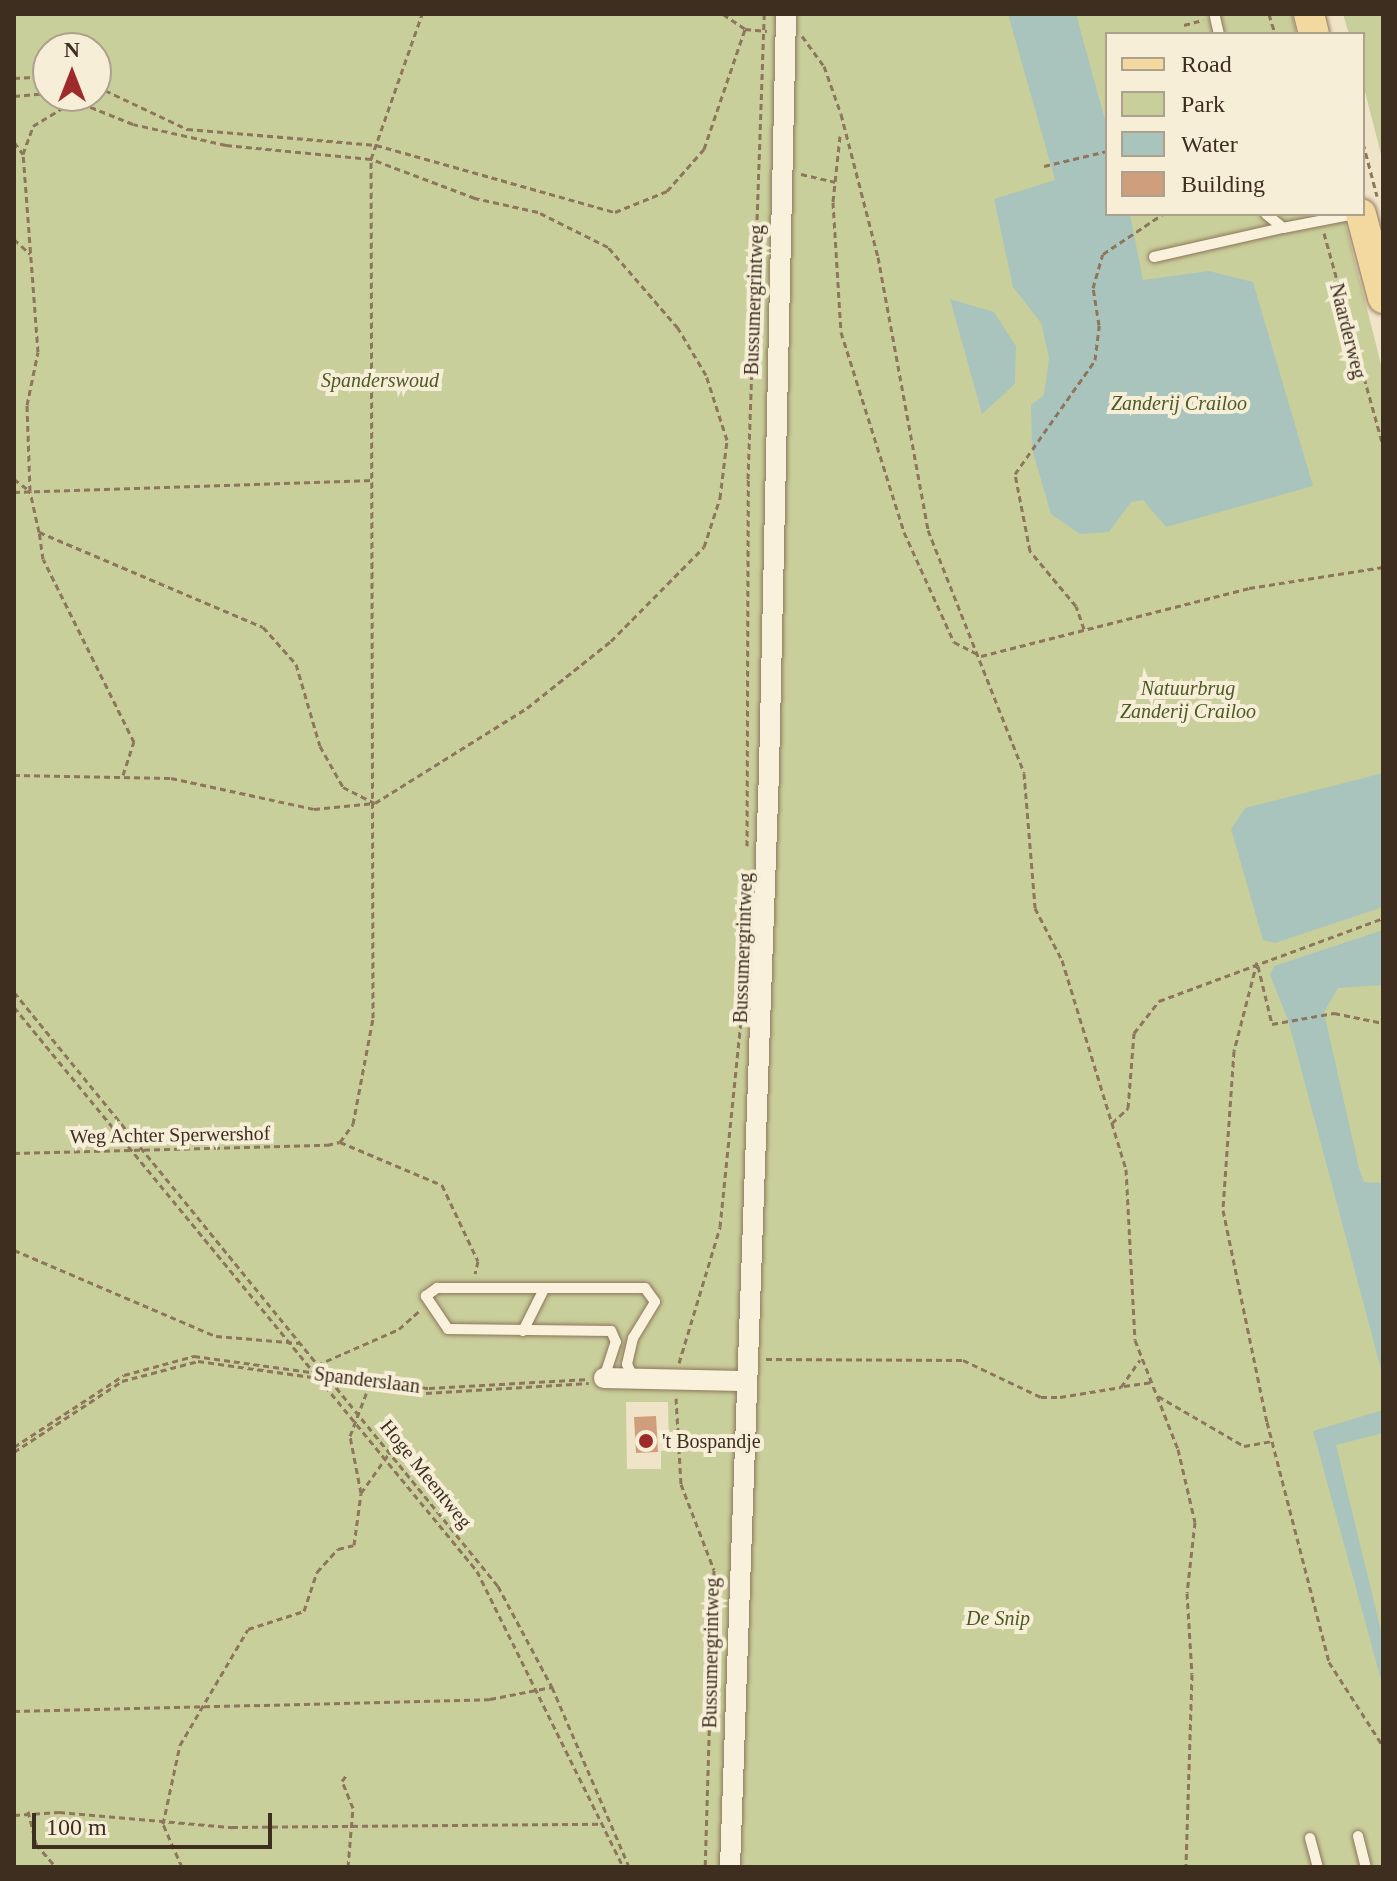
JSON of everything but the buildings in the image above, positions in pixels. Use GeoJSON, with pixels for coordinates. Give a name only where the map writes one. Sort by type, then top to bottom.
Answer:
{"type":"FeatureCollection","features":[{"type":"Feature","properties":{"kind":"main road","name":"Naarderweg"},"geometry":{"type":"LineString","coordinates":[[1365,212],[1383,298]]}},
{"type":"Feature","properties":{"kind":"street","name":"Bussumergrintweg"},"geometry":{"type":"LineString","coordinates":[[730,1867],[742,1381],[769,770],[786,14]]}},
{"type":"Feature","properties":{"kind":"street"},"geometry":{"type":"LineString","coordinates":[[604,1380],[742,1381]]}},
{"type":"Feature","properties":{"kind":"lane"},"geometry":{"type":"LineString","coordinates":[[1215,17],[1219,32]]}},
{"type":"Feature","properties":{"kind":"lane"},"geometry":{"type":"LineString","coordinates":[[1268,216],[1283,228]]}},
{"type":"Feature","properties":{"kind":"lane"},"geometry":{"type":"LineString","coordinates":[[1154,257],[1342,216]]}},
{"type":"Feature","properties":{"kind":"lane"},"geometry":{"type":"LineString","coordinates":[[604,1380],[616,1342],[611,1331],[448,1329],[428,1306],[426,1296],[437,1288],[651,1292],[655,1302],[627,1364],[635,1382]]}},
{"type":"Feature","properties":{"kind":"lane"},"geometry":{"type":"LineString","coordinates":[[523,1331],[544,1289]]}},
{"type":"Feature","properties":{"kind":"lane"},"geometry":{"type":"LineString","coordinates":[[1358,1836],[1366,1867]]}},
{"type":"Feature","properties":{"kind":"lane"},"geometry":{"type":"LineString","coordinates":[[1310,1838],[1318,1867]]}},
{"type":"Feature","properties":{"kind":"path"},"geometry":{"type":"LineString","coordinates":[[422,14],[371,159],[375,803],[373,1018],[353,1124],[340,1142],[442,1185],[478,1261],[473,1288]]}},
{"type":"Feature","properties":{"kind":"path"},"geometry":{"type":"LineString","coordinates":[[723,14],[745,29],[764,31]]}},
{"type":"Feature","properties":{"kind":"path","name":"Bussumergrintweg"},"geometry":{"type":"LineString","coordinates":[[747,851],[748,479],[764,14]]}},
{"type":"Feature","properties":{"kind":"path"},"geometry":{"type":"LineString","coordinates":[[112,94],[187,129],[376,145],[615,212],[667,191],[704,149],[745,29]]}},
{"type":"Feature","properties":{"kind":"path"},"geometry":{"type":"LineString","coordinates":[[804,36],[832,86],[841,131],[878,257],[928,530],[981,656],[1024,773],[1035,908],[1062,960],[1126,1169],[1140,1360],[1158,1395],[1195,1522],[1187,1593],[1192,1674],[1186,1867]]}},
{"type":"Feature","properties":{"kind":"path"},"geometry":{"type":"LineString","coordinates":[[56,112],[33,126],[23,154],[38,352],[27,405],[30,491],[43,559],[134,742],[123,775]]}},
{"type":"Feature","properties":{"kind":"path"},"geometry":{"type":"LineString","coordinates":[[14,775],[123,775],[314,809],[375,803],[527,708],[611,641],[704,547],[720,498],[727,440],[706,375],[678,328],[608,247],[538,212],[475,198],[371,159],[226,145],[112,112]]}},
{"type":"Feature","properties":{"kind":"path"},"geometry":{"type":"LineString","coordinates":[[841,131],[835,182],[841,332],[904,532],[954,642],[981,656]]}},
{"type":"Feature","properties":{"kind":"path"},"geometry":{"type":"LineString","coordinates":[[14,142],[23,154]]}},
{"type":"Feature","properties":{"kind":"path"},"geometry":{"type":"LineString","coordinates":[[1044,166],[1105,151]]}},
{"type":"Feature","properties":{"kind":"path"},"geometry":{"type":"LineString","coordinates":[[801,174],[835,182]]}},
{"type":"Feature","properties":{"kind":"path"},"geometry":{"type":"LineString","coordinates":[[1084,629],[1021,529],[1015,474],[1095,360],[1095,268],[1113,243],[1160,216]]}},
{"type":"Feature","properties":{"kind":"path","name":"Naarderweg"},"geometry":{"type":"LineString","coordinates":[[1320,220],[1383,446]]}},
{"type":"Feature","properties":{"kind":"path"},"geometry":{"type":"LineString","coordinates":[[14,239],[30,254]]}},
{"type":"Feature","properties":{"kind":"path"},"geometry":{"type":"LineString","coordinates":[[14,479],[30,491]]}},
{"type":"Feature","properties":{"kind":"path"},"geometry":{"type":"LineString","coordinates":[[14,492],[374,480]]}},
{"type":"Feature","properties":{"kind":"path"},"geometry":{"type":"LineString","coordinates":[[39,532],[263,627],[296,664],[320,746],[343,787],[375,803]]}},
{"type":"Feature","properties":{"kind":"path"},"geometry":{"type":"LineString","coordinates":[[981,656],[1345,567],[1383,567]]}},
{"type":"Feature","properties":{"kind":"path"},"geometry":{"type":"LineString","coordinates":[[1112,1123],[1128,1108],[1134,1033],[1159,1001],[1257,962],[1383,918]]}},
{"type":"Feature","properties":{"kind":"path"},"geometry":{"type":"LineString","coordinates":[[1257,962],[1274,1024],[1334,1013],[1383,1023]]}},
{"type":"Feature","properties":{"kind":"path"},"geometry":{"type":"LineString","coordinates":[[1257,962],[1234,1051],[1223,1210],[1272,1441],[1329,1662],[1383,1746]]}},
{"type":"Feature","properties":{"kind":"path","name":"Hoge Meentweg"},"geometry":{"type":"LineString","coordinates":[[14,992],[498,1586],[552,1687],[626,1867]]}},
{"type":"Feature","properties":{"kind":"path","name":"Bussumergrintweg"},"geometry":{"type":"LineString","coordinates":[[705,1867],[714,1570],[681,1484],[676,1382],[720,1227],[742,1006]]}},
{"type":"Feature","properties":{"kind":"path"},"geometry":{"type":"LineString","coordinates":[[14,1007],[477,1571],[626,1867]]}},
{"type":"Feature","properties":{"kind":"path","name":"Weg Achter Sperwershof"},"geometry":{"type":"LineString","coordinates":[[14,1153],[327,1145],[340,1142]]}},
{"type":"Feature","properties":{"kind":"path"},"geometry":{"type":"LineString","coordinates":[[14,1250],[216,1336],[300,1343]]}},
{"type":"Feature","properties":{"kind":"path"},"geometry":{"type":"LineString","coordinates":[[317,1365],[399,1329],[406,1315],[428,1306]]}},
{"type":"Feature","properties":{"kind":"path","name":"Spanderslaan"},"geometry":{"type":"LineString","coordinates":[[14,1450],[124,1375],[159,1363],[208,1357],[429,1388],[604,1380]]}},
{"type":"Feature","properties":{"kind":"path"},"geometry":{"type":"LineString","coordinates":[[765,1359],[963,1360],[1041,1397],[1151,1382]]}},
{"type":"Feature","properties":{"kind":"path"},"geometry":{"type":"LineString","coordinates":[[1121,1387],[1140,1360]]}},
{"type":"Feature","properties":{"kind":"path"},"geometry":{"type":"LineString","coordinates":[[14,1450],[122,1381],[160,1367],[198,1361],[426,1393],[604,1380]]}},
{"type":"Feature","properties":{"kind":"path"},"geometry":{"type":"LineString","coordinates":[[182,1867],[163,1824],[180,1745],[248,1629],[304,1611],[317,1572],[338,1549],[354,1545],[361,1493],[350,1436],[369,1386]]}},
{"type":"Feature","properties":{"kind":"path"},"geometry":{"type":"LineString","coordinates":[[1158,1395],[1244,1446],[1272,1441]]}},
{"type":"Feature","properties":{"kind":"path"},"geometry":{"type":"LineString","coordinates":[[361,1493],[390,1452]]}},
{"type":"Feature","properties":{"kind":"path"},"geometry":{"type":"LineString","coordinates":[[14,1711],[490,1699],[552,1687]]}},
{"type":"Feature","properties":{"kind":"path"},"geometry":{"type":"LineString","coordinates":[[348,1773],[342,1781],[353,1808],[346,1828],[348,1867]]}},
{"type":"Feature","properties":{"kind":"path"},"geometry":{"type":"LineString","coordinates":[[14,1814],[28,1811],[163,1824],[346,1828],[608,1823]]}},
{"type":"Feature","properties":{"kind":"path"},"geometry":{"type":"LineString","coordinates":[[28,1811],[36,1844],[56,1867]]}},
{"type":"Feature","properties":{"kind":"green space"},"geometry":{"type":"Polygon","coordinates":[[[14,14],[1292,14],[1296,32],[1105,32],[1105,216],[1344,216],[1383,372],[1383,1867],[14,1867],[14,14]],[[626,1402],[627,1469],[661,1469],[661,1451],[669,1450],[668,1402],[626,1402]]]}},
{"type":"Feature","properties":{"kind":"green space"},"geometry":{"type":"Polygon","coordinates":[[[1343,14],[1383,14],[1383,162],[1365,92],[1365,32],[1348,32],[1343,14]]]}},
{"type":"Feature","properties":{"kind":"water"},"geometry":{"type":"Polygon","coordinates":[[[1008,14],[1076,14],[1105,120],[1105,216],[1130,216],[1143,280],[1209,271],[1253,282],[1313,486],[1166,527],[1143,500],[1131,502],[1109,532],[1080,534],[1051,514],[1032,449],[1031,405],[1044,395],[1049,358],[1041,323],[1013,287],[994,199],[1055,180],[1008,14]]]}},
{"type":"Feature","properties":{"kind":"water"},"geometry":{"type":"Polygon","coordinates":[[[950,299],[994,312],[1016,346],[1015,384],[982,414],[950,299]]]}},
{"type":"Feature","properties":{"kind":"water"},"geometry":{"type":"Polygon","coordinates":[[[1383,773],[1383,907],[1275,943],[1263,940],[1231,829],[1245,808],[1383,773]]]}},
{"type":"Feature","properties":{"kind":"water"},"geometry":{"type":"Polygon","coordinates":[[[1383,930],[1383,985],[1338,988],[1324,1012],[1359,1168],[1364,1182],[1383,1183],[1383,1377],[1288,1020],[1270,975],[1274,966],[1383,930]]]}},
{"type":"Feature","properties":{"kind":"water"},"geometry":{"type":"Polygon","coordinates":[[[1383,1410],[1383,1433],[1336,1445],[1383,1639],[1383,1687],[1313,1431],[1383,1410]]]}},
{"type":"Feature","properties":{"kind":"place","name":"'t Bospandje"},"geometry":{"type":"Point","coordinates":[646,1441]}},
{"type":"Feature","properties":{"kind":"park label","name":"Spanderswoud"},"geometry":{"type":"Point","coordinates":[380,380]}},
{"type":"Feature","properties":{"kind":"park label","name":"Zanderij Crailoo"},"geometry":{"type":"Point","coordinates":[1179,403]}},
{"type":"Feature","properties":{"kind":"park label","name":"Natuurbrug Zanderij Crailoo"},"geometry":{"type":"Point","coordinates":[1188,700]}},
{"type":"Feature","properties":{"kind":"park label","name":"De Snip"},"geometry":{"type":"Point","coordinates":[998,1618]}}]}
